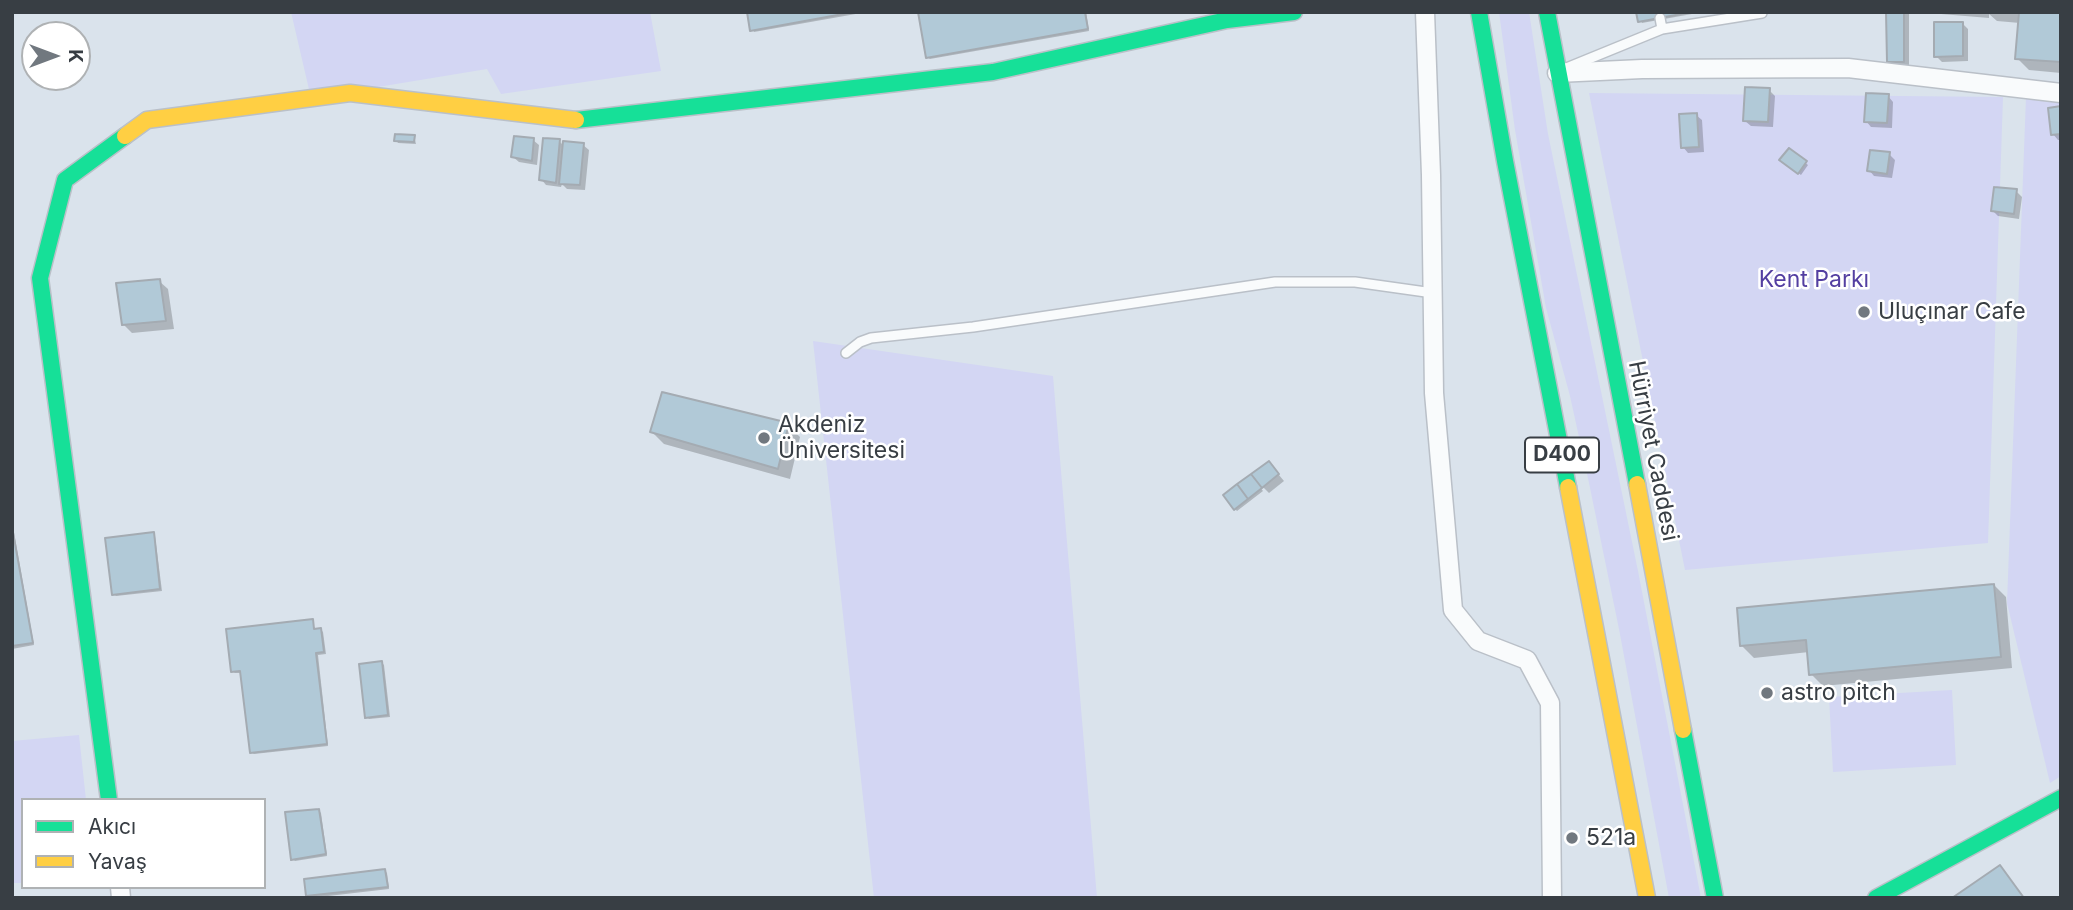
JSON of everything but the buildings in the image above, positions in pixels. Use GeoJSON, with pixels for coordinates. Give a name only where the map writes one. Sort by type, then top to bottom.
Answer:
{"type":"FeatureCollection","features":[{"type":"Feature","properties":{"kind":"main road"},"geometry":{"type":"LineString","coordinates":[[109,798],[40,278],[65,180],[147,120],[350,93],[576,120],[993,72],[1227,20],[1294,12]]}},
{"type":"Feature","properties":{"kind":"main road","name":"D400"},"geometry":{"type":"LineString","coordinates":[[1479,12],[1647,898]]}},
{"type":"Feature","properties":{"kind":"main road","name":"Hürriyet Caddesi"},"geometry":{"type":"LineString","coordinates":[[1547,12],[1715,898]]}},
{"type":"Feature","properties":{"kind":"main road"},"geometry":{"type":"LineString","coordinates":[[1876,898],[2059,806]]}},
{"type":"Feature","properties":{"kind":"street"},"geometry":{"type":"LineString","coordinates":[[1425,12],[1434,393],[1453,610],[1478,641],[1527,660],[1550,703],[1552,898]]}},
{"type":"Feature","properties":{"kind":"street"},"geometry":{"type":"LineString","coordinates":[[1557,74],[1642,69],[1848,68],[2061,93]]}},
{"type":"Feature","properties":{"kind":"lane"},"geometry":{"type":"LineString","coordinates":[[1557,74],[1573,63],[1662,29],[1762,13]]}},
{"type":"Feature","properties":{"kind":"lane"},"geometry":{"type":"LineString","coordinates":[[1660,18],[1662,29]]}},
{"type":"Feature","properties":{"kind":"lane"},"geometry":{"type":"LineString","coordinates":[[846,353],[860,342],[871,338],[973,327],[1275,282],[1355,282],[1433,293]]}},
{"type":"Feature","properties":{"kind":"green space"},"geometry":{"type":"Polygon","coordinates":[[[291,12],[650,12],[661,71],[501,94],[487,69],[311,98],[291,12]]]}},
{"type":"Feature","properties":{"kind":"green space"},"geometry":{"type":"Polygon","coordinates":[[[1499,12],[1529,12],[1548,134],[1638,571],[1701,898],[1669,898],[1589,483],[1570,396],[1546,308],[1515,130],[1499,12]]]}},
{"type":"Feature","properties":{"kind":"green space","name":"Kent Parkı"},"geometry":{"type":"Polygon","coordinates":[[[1589,93],[2003,97],[1988,543],[1685,570],[1589,93]]]}},
{"type":"Feature","properties":{"kind":"green space"},"geometry":{"type":"Polygon","coordinates":[[[2061,94],[2061,776],[2050,783],[2007,603],[2026,97],[2061,94]]]}},
{"type":"Feature","properties":{"kind":"green space"},"geometry":{"type":"Polygon","coordinates":[[[813,341],[1053,376],[1097,898],[874,898],[813,341]]]}},
{"type":"Feature","properties":{"kind":"green space"},"geometry":{"type":"Polygon","coordinates":[[[1952,690],[1956,765],[1833,772],[1829,697],[1952,690]]]}},
{"type":"Feature","properties":{"kind":"green space"},"geometry":{"type":"Polygon","coordinates":[[[79,735],[86,798],[21,798],[21,883],[12,883],[12,741],[79,735]]]}},
{"type":"Feature","properties":{"kind":"traffic: fast"},"geometry":{"type":"LineString","coordinates":[[576,120],[993,72],[1227,20],[1294,12]]}},
{"type":"Feature","properties":{"kind":"traffic: fast"},"geometry":{"type":"LineString","coordinates":[[1479,12],[1568,487]]}},
{"type":"Feature","properties":{"kind":"traffic: fast"},"geometry":{"type":"LineString","coordinates":[[1547,12],[1637,484]]}},
{"type":"Feature","properties":{"kind":"traffic: fast"},"geometry":{"type":"LineString","coordinates":[[109,798],[40,278],[65,180],[125,136]]}},
{"type":"Feature","properties":{"kind":"traffic: fast"},"geometry":{"type":"LineString","coordinates":[[1683,730],[1715,898]]}},
{"type":"Feature","properties":{"kind":"traffic: fast"},"geometry":{"type":"LineString","coordinates":[[1876,898],[2061,798]]}},
{"type":"Feature","properties":{"kind":"traffic: slow"},"geometry":{"type":"LineString","coordinates":[[125,136],[147,120],[350,93],[576,120]]}},
{"type":"Feature","properties":{"kind":"traffic: slow"},"geometry":{"type":"LineString","coordinates":[[1637,484],[1683,730]]}},
{"type":"Feature","properties":{"kind":"traffic: slow"},"geometry":{"type":"LineString","coordinates":[[1568,487],[1647,898]]}},
{"type":"Feature","properties":{"kind":"place","name":"Uluçınar Cafe"},"geometry":{"type":"Point","coordinates":[1864,312]}},
{"type":"Feature","properties":{"kind":"place","name":"Akdeniz Üniversitesi"},"geometry":{"type":"Point","coordinates":[764,438]}},
{"type":"Feature","properties":{"kind":"place","name":"astro pitch"},"geometry":{"type":"Point","coordinates":[1767,693]}},
{"type":"Feature","properties":{"kind":"place","name":"521a"},"geometry":{"type":"Point","coordinates":[1572,838]}}]}
